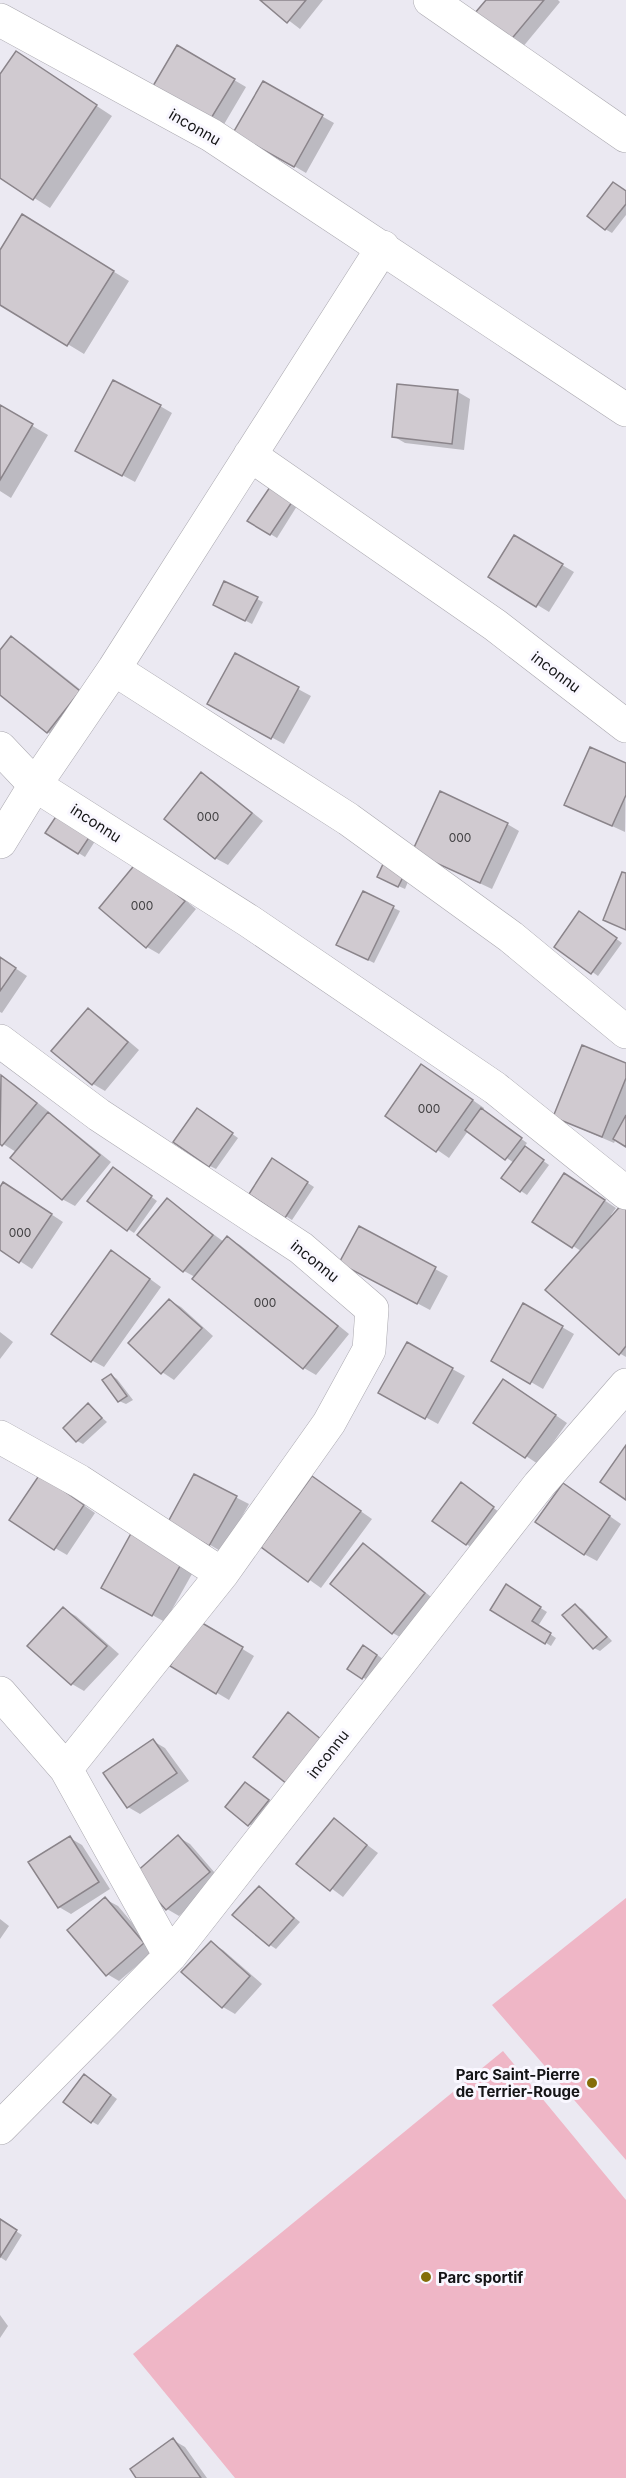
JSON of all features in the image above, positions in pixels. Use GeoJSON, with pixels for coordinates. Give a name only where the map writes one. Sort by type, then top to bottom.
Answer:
{"type":"FeatureCollection","features":[{"type":"Feature","properties":{"kind":"street"},"geometry":{"type":"LineString","coordinates":[[430,0],[626,136]]}},
{"type":"Feature","properties":{"kind":"street","name":"inconnu"},"geometry":{"type":"LineString","coordinates":[[0,20],[211,135],[626,410]]}},
{"type":"Feature","properties":{"kind":"street"},"geometry":{"type":"LineString","coordinates":[[0,843],[35,785],[114,669],[383,247]]}},
{"type":"Feature","properties":{"kind":"street","name":"inconnu"},"geometry":{"type":"LineString","coordinates":[[250,455],[495,625],[626,726]]}},
{"type":"Feature","properties":{"kind":"street"},"geometry":{"type":"LineString","coordinates":[[114,669],[348,819],[511,937],[626,1032]]}},
{"type":"Feature","properties":{"kind":"street","name":"inconnu"},"geometry":{"type":"LineString","coordinates":[[0,748],[35,785],[249,921],[495,1088],[626,1193]]}},
{"type":"Feature","properties":{"kind":"street","name":"inconnu"},"geometry":{"type":"LineString","coordinates":[[0,1041],[99,1115],[301,1248],[372,1309],[369,1350],[329,1423],[222,1574],[66,1769]]}},
{"type":"Feature","properties":{"kind":"street","name":"inconnu"},"geometry":{"type":"LineString","coordinates":[[0,2128],[170,1956],[539,1485],[626,1385]]}},
{"type":"Feature","properties":{"kind":"street"},"geometry":{"type":"LineString","coordinates":[[0,1437],[79,1481],[222,1574]]}},
{"type":"Feature","properties":{"kind":"street"},"geometry":{"type":"LineString","coordinates":[[0,1693],[66,1769],[170,1956]]}},
{"type":"Feature","properties":{"kind":"shaded area","name":"Parc Saint-Pierre de Terrier-Rouge"},"geometry":{"type":"Polygon","coordinates":[[[626,1898],[626,2160],[492,2005],[626,1898]]]}},
{"type":"Feature","properties":{"kind":"shaded area","name":"Parc sportif"},"geometry":{"type":"Polygon","coordinates":[[[503,2051],[626,2200],[626,2478],[235,2478],[133,2354],[503,2051]]]}},
{"type":"Feature","properties":{"kind":"building"},"geometry":{"type":"Polygon","coordinates":[[[260,0],[306,0],[287,23],[260,0]]]}},
{"type":"Feature","properties":{"kind":"building"},"geometry":{"type":"Polygon","coordinates":[[[486,0],[544,0],[504,48],[469,20],[486,0]]]}},
{"type":"Feature","properties":{"kind":"building"},"geometry":{"type":"Polygon","coordinates":[[[177,45],[235,79],[210,120],[153,86],[177,45]]]}},
{"type":"Feature","properties":{"kind":"building"},"geometry":{"type":"Polygon","coordinates":[[[16,51],[97,105],[33,200],[0,178],[0,74],[16,51]]]}},
{"type":"Feature","properties":{"kind":"building"},"geometry":{"type":"Polygon","coordinates":[[[263,81],[323,115],[294,167],[233,133],[263,81]]]}},
{"type":"Feature","properties":{"kind":"building"},"geometry":{"type":"Polygon","coordinates":[[[613,182],[626,191],[626,204],[605,230],[587,216],[613,182]]]}},
{"type":"Feature","properties":{"kind":"building"},"geometry":{"type":"Polygon","coordinates":[[[22,214],[114,271],[67,346],[0,305],[0,250],[22,214]]]}},
{"type":"Feature","properties":{"kind":"building"},"geometry":{"type":"Polygon","coordinates":[[[113,380],[161,405],[122,476],[75,451],[113,380]]]}},
{"type":"Feature","properties":{"kind":"building"},"geometry":{"type":"Polygon","coordinates":[[[397,384],[458,390],[452,444],[392,437],[397,384]]]}},
{"type":"Feature","properties":{"kind":"building"},"geometry":{"type":"Polygon","coordinates":[[[0,405],[33,424],[0,480],[0,405]]]}},
{"type":"Feature","properties":{"kind":"building"},"geometry":{"type":"Polygon","coordinates":[[[270,487],[292,502],[270,535],[247,521],[270,487]]]}},
{"type":"Feature","properties":{"kind":"building"},"geometry":{"type":"Polygon","coordinates":[[[514,535],[563,564],[536,607],[488,577],[514,535]]]}},
{"type":"Feature","properties":{"kind":"building"},"geometry":{"type":"Polygon","coordinates":[[[224,581],[258,597],[245,621],[213,605],[224,581]]]}},
{"type":"Feature","properties":{"kind":"building"},"geometry":{"type":"Polygon","coordinates":[[[11,636],[80,691],[47,733],[0,695],[0,650],[11,636]]]}},
{"type":"Feature","properties":{"kind":"building"},"geometry":{"type":"Polygon","coordinates":[[[235,653],[299,687],[271,739],[207,704],[235,653]]]}},
{"type":"Feature","properties":{"kind":"building"},"geometry":{"type":"Polygon","coordinates":[[[590,747],[626,763],[626,795],[612,826],[564,805],[590,747]]]}},
{"type":"Feature","properties":{"kind":"building"},"geometry":{"type":"Polygon","coordinates":[[[201,772],[252,813],[215,859],[164,819],[201,772]]]}},
{"type":"Feature","properties":{"kind":"building"},"geometry":{"type":"Polygon","coordinates":[[[440,791],[508,823],[480,883],[412,852],[440,791]]]}},
{"type":"Feature","properties":{"kind":"building"},"geometry":{"type":"Polygon","coordinates":[[[59,812],[92,833],[78,854],[45,833],[59,812]]]}},
{"type":"Feature","properties":{"kind":"building"},"geometry":{"type":"Polygon","coordinates":[[[137,862],[185,901],[146,948],[99,908],[137,862]]]}},
{"type":"Feature","properties":{"kind":"building"},"geometry":{"type":"Polygon","coordinates":[[[384,862],[405,873],[398,887],[377,877],[384,862]]]}},
{"type":"Feature","properties":{"kind":"building"},"geometry":{"type":"Polygon","coordinates":[[[622,872],[626,873],[626,930],[603,920],[622,872]]]}},
{"type":"Feature","properties":{"kind":"building"},"geometry":{"type":"Polygon","coordinates":[[[363,891],[394,906],[368,960],[336,945],[363,891]]]}},
{"type":"Feature","properties":{"kind":"building"},"geometry":{"type":"Polygon","coordinates":[[[579,911],[617,938],[591,974],[554,947],[579,911]]]}},
{"type":"Feature","properties":{"kind":"building"},"geometry":{"type":"Polygon","coordinates":[[[0,957],[16,968],[0,991],[0,957]]]}},
{"type":"Feature","properties":{"kind":"building"},"geometry":{"type":"Polygon","coordinates":[[[88,1008],[128,1042],[92,1085],[51,1051],[88,1008]]]}},
{"type":"Feature","properties":{"kind":"building"},"geometry":{"type":"Polygon","coordinates":[[[582,1045],[626,1063],[626,1078],[602,1137],[553,1117],[582,1045]]]}},
{"type":"Feature","properties":{"kind":"building"},"geometry":{"type":"Polygon","coordinates":[[[421,1064],[473,1100],[436,1152],[385,1116],[421,1064]]]}},
{"type":"Feature","properties":{"kind":"building"},"geometry":{"type":"Polygon","coordinates":[[[1,1075],[37,1103],[2,1146],[0,1144],[1,1075]]]}},
{"type":"Feature","properties":{"kind":"building"},"geometry":{"type":"Polygon","coordinates":[[[197,1108],[233,1133],[209,1167],[173,1142],[197,1108]]]}},
{"type":"Feature","properties":{"kind":"building"},"geometry":{"type":"Polygon","coordinates":[[[481,1108],[522,1138],[505,1160],[465,1130],[481,1108]]]}},
{"type":"Feature","properties":{"kind":"building"},"geometry":{"type":"Polygon","coordinates":[[[48,1112],[100,1155],[62,1200],[10,1158],[48,1112]]]}},
{"type":"Feature","properties":{"kind":"building"},"geometry":{"type":"Polygon","coordinates":[[[626,1115],[626,1147],[613,1139],[626,1115]]]}},
{"type":"Feature","properties":{"kind":"building"},"geometry":{"type":"Polygon","coordinates":[[[525,1146],[544,1160],[520,1192],[501,1178],[525,1146]]]}},
{"type":"Feature","properties":{"kind":"building"},"geometry":{"type":"Polygon","coordinates":[[[272,1158],[308,1182],[285,1218],[249,1194],[272,1158]]]}},
{"type":"Feature","properties":{"kind":"building"},"geometry":{"type":"Polygon","coordinates":[[[113,1167],[152,1196],[127,1231],[87,1201],[113,1167]]]}},
{"type":"Feature","properties":{"kind":"building"},"geometry":{"type":"Polygon","coordinates":[[[564,1173],[605,1200],[572,1248],[532,1222],[564,1173]]]}},
{"type":"Feature","properties":{"kind":"building"},"geometry":{"type":"Polygon","coordinates":[[[3,1182],[52,1214],[19,1263],[0,1250],[0,1187],[3,1182]]]}},
{"type":"Feature","properties":{"kind":"building"},"geometry":{"type":"Polygon","coordinates":[[[167,1198],[213,1235],[183,1272],[137,1235],[167,1198]]]}},
{"type":"Feature","properties":{"kind":"building"},"geometry":{"type":"Polygon","coordinates":[[[624,1202],[626,1204],[626,1346],[619,1355],[545,1290],[624,1202]]]}},
{"type":"Feature","properties":{"kind":"building"},"geometry":{"type":"Polygon","coordinates":[[[359,1226],[436,1267],[417,1304],[339,1263],[359,1226]]]}},
{"type":"Feature","properties":{"kind":"building"},"geometry":{"type":"Polygon","coordinates":[[[227,1236],[338,1326],[303,1369],[192,1279],[227,1236]]]}},
{"type":"Feature","properties":{"kind":"building"},"geometry":{"type":"Polygon","coordinates":[[[111,1250],[150,1279],[91,1362],[51,1334],[111,1250]]]}},
{"type":"Feature","properties":{"kind":"building"},"geometry":{"type":"Polygon","coordinates":[[[169,1299],[202,1328],[161,1374],[128,1343],[169,1299]]]}},
{"type":"Feature","properties":{"kind":"building"},"geometry":{"type":"Polygon","coordinates":[[[523,1303],[563,1326],[530,1384],[491,1361],[523,1303]]]}},
{"type":"Feature","properties":{"kind":"building"},"geometry":{"type":"Polygon","coordinates":[[[407,1342],[453,1368],[425,1419],[378,1393],[407,1342]]]}},
{"type":"Feature","properties":{"kind":"building"},"geometry":{"type":"Polygon","coordinates":[[[111,1374],[127,1396],[118,1402],[102,1380],[111,1374]]]}},
{"type":"Feature","properties":{"kind":"building"},"geometry":{"type":"Polygon","coordinates":[[[503,1379],[556,1415],[525,1458],[473,1423],[503,1379]]]}},
{"type":"Feature","properties":{"kind":"building"},"geometry":{"type":"Polygon","coordinates":[[[88,1403],[102,1418],[76,1442],[63,1428],[88,1403]]]}},
{"type":"Feature","properties":{"kind":"building"},"geometry":{"type":"Polygon","coordinates":[[[626,1445],[626,1500],[600,1482],[626,1445]]]}},
{"type":"Feature","properties":{"kind":"building"},"geometry":{"type":"Polygon","coordinates":[[[40,1474],[84,1505],[54,1550],[9,1520],[40,1474]]]}},
{"type":"Feature","properties":{"kind":"building"},"geometry":{"type":"Polygon","coordinates":[[[194,1474],[237,1496],[209,1546],[168,1522],[194,1474]]]}},
{"type":"Feature","properties":{"kind":"building"},"geometry":{"type":"Polygon","coordinates":[[[312,1476],[361,1511],[308,1582],[261,1547],[312,1476]]]}},
{"type":"Feature","properties":{"kind":"building"},"geometry":{"type":"Polygon","coordinates":[[[461,1482],[494,1507],[466,1545],[432,1521],[461,1482]]]}},
{"type":"Feature","properties":{"kind":"building"},"geometry":{"type":"Polygon","coordinates":[[[563,1483],[610,1516],[584,1555],[535,1522],[563,1483]]]}},
{"type":"Feature","properties":{"kind":"building"},"geometry":{"type":"Polygon","coordinates":[[[134,1528],[185,1557],[152,1616],[101,1588],[134,1528]]]}},
{"type":"Feature","properties":{"kind":"building"},"geometry":{"type":"Polygon","coordinates":[[[363,1543],[425,1593],[392,1634],[330,1584],[363,1543]]]}},
{"type":"Feature","properties":{"kind":"building"},"geometry":{"type":"Polygon","coordinates":[[[506,1584],[541,1607],[532,1621],[551,1633],[545,1644],[490,1610],[506,1584]]]}},
{"type":"Feature","properties":{"kind":"building"},"geometry":{"type":"Polygon","coordinates":[[[575,1604],[607,1637],[593,1649],[562,1615],[575,1604]]]}},
{"type":"Feature","properties":{"kind":"building"},"geometry":{"type":"Polygon","coordinates":[[[63,1607],[107,1646],[71,1685],[27,1646],[63,1607]]]}},
{"type":"Feature","properties":{"kind":"building"},"geometry":{"type":"Polygon","coordinates":[[[197,1620],[243,1647],[216,1694],[170,1666],[197,1620]]]}},
{"type":"Feature","properties":{"kind":"building"},"geometry":{"type":"Polygon","coordinates":[[[363,1645],[377,1655],[362,1679],[347,1669],[363,1645]]]}},
{"type":"Feature","properties":{"kind":"building"},"geometry":{"type":"Polygon","coordinates":[[[288,1712],[322,1740],[287,1784],[253,1757],[288,1712]]]}},
{"type":"Feature","properties":{"kind":"building"},"geometry":{"type":"Polygon","coordinates":[[[153,1739],[177,1773],[127,1808],[103,1773],[153,1739]]]}},
{"type":"Feature","properties":{"kind":"building"},"geometry":{"type":"Polygon","coordinates":[[[245,1782],[269,1800],[248,1826],[225,1807],[245,1782]]]}},
{"type":"Feature","properties":{"kind":"building"},"geometry":{"type":"Polygon","coordinates":[[[334,1818],[367,1845],[330,1891],[296,1864],[334,1818]]]}},
{"type":"Feature","properties":{"kind":"building"},"geometry":{"type":"Polygon","coordinates":[[[178,1835],[210,1872],[166,1910],[134,1874],[178,1835]]]}},
{"type":"Feature","properties":{"kind":"building"},"geometry":{"type":"Polygon","coordinates":[[[70,1836],[99,1882],[58,1908],[28,1862],[70,1836]]]}},
{"type":"Feature","properties":{"kind":"building"},"geometry":{"type":"Polygon","coordinates":[[[259,1886],[294,1918],[269,1946],[232,1915],[259,1886]]]}},
{"type":"Feature","properties":{"kind":"building"},"geometry":{"type":"Polygon","coordinates":[[[105,1897],[144,1943],[106,1976],[67,1930],[105,1897]]]}},
{"type":"Feature","properties":{"kind":"building"},"geometry":{"type":"Polygon","coordinates":[[[211,1941],[250,1976],[222,2008],[181,1972],[211,1941]]]}},
{"type":"Feature","properties":{"kind":"building"},"geometry":{"type":"Polygon","coordinates":[[[84,2074],[111,2095],[91,2123],[63,2102],[84,2074]]]}},
{"type":"Feature","properties":{"kind":"building"},"geometry":{"type":"Polygon","coordinates":[[[0,2219],[17,2230],[0,2257],[0,2219]]]}},
{"type":"Feature","properties":{"kind":"building"},"geometry":{"type":"Polygon","coordinates":[[[173,2438],[201,2478],[136,2478],[130,2469],[173,2438]]]}},
{"type":"Feature","properties":{"kind":"place","name":"Parc Saint-Pierre de Terrier-Rouge"},"geometry":{"type":"Point","coordinates":[592,2083]}},
{"type":"Feature","properties":{"kind":"place","name":"Parc sportif"},"geometry":{"type":"Point","coordinates":[426,2277]}}]}
